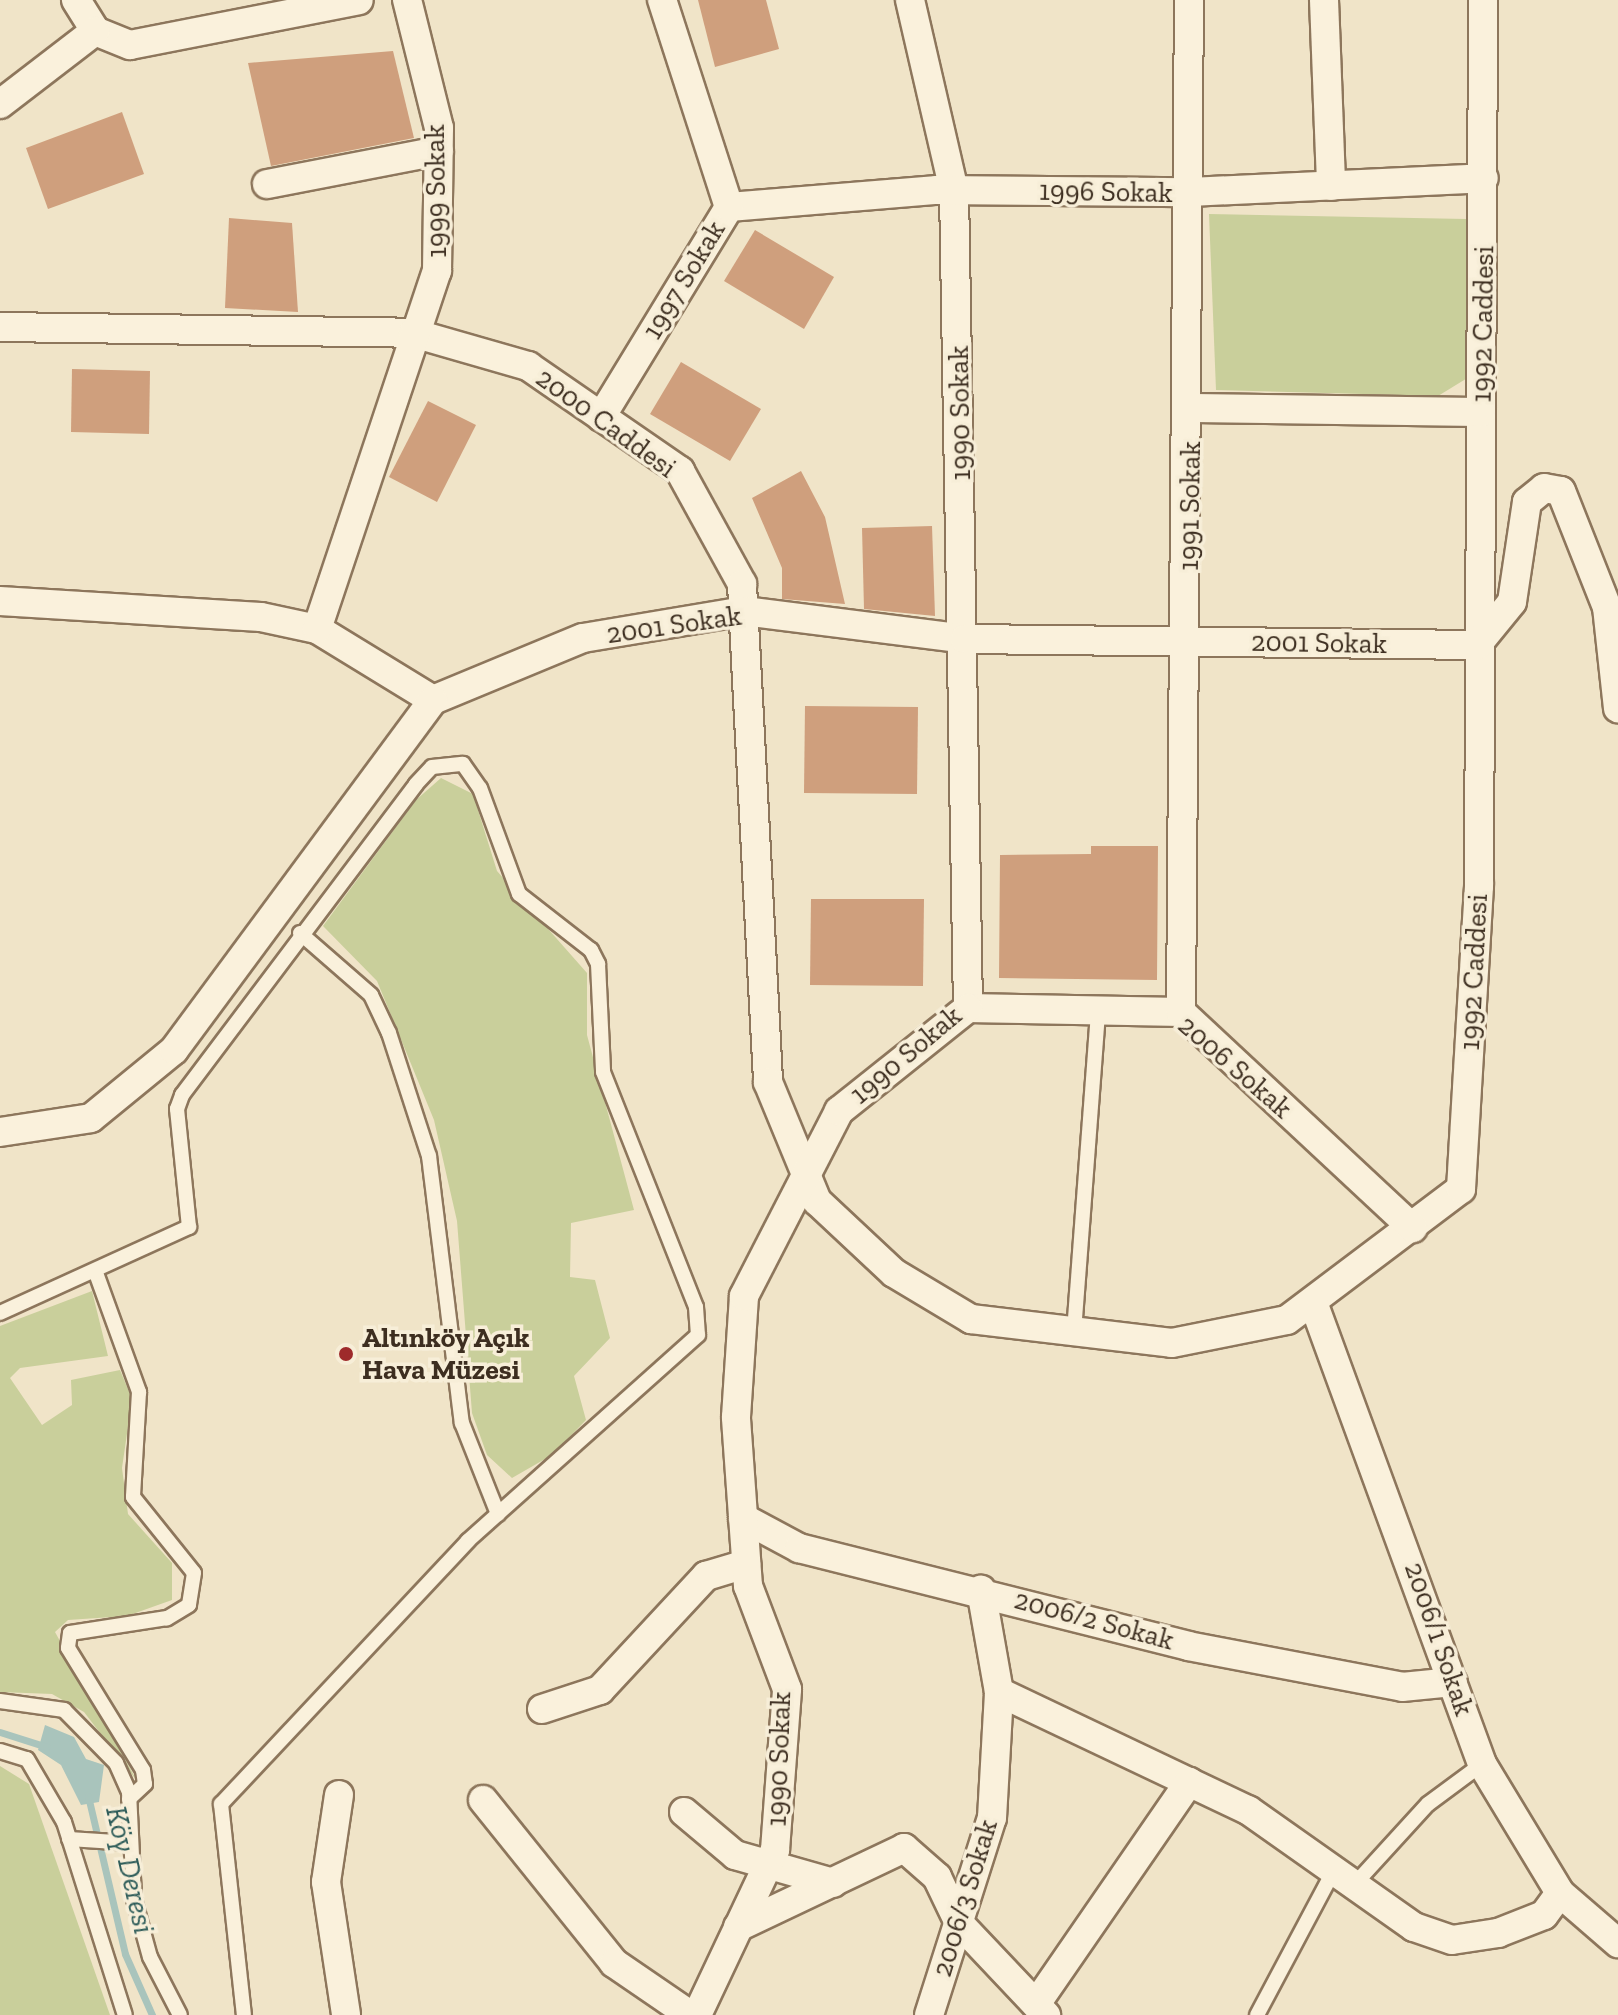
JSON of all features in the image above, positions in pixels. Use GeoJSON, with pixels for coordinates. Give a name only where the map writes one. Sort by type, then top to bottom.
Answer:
{"type":"FeatureCollection","features":[{"type":"Feature","properties":{"kind":"street"},"geometry":{"type":"LineString","coordinates":[[76,0],[95,31],[130,45],[359,0]]}},
{"type":"Feature","properties":{"kind":"street","name":"1999 Sokak"},"geometry":{"type":"LineString","coordinates":[[317,629],[413,333],[437,271],[439,151],[407,0]]}},
{"type":"Feature","properties":{"kind":"street","name":"1997 Sokak"},"geometry":{"type":"LineString","coordinates":[[601,417],[729,207],[662,0]]}},
{"type":"Feature","properties":{"kind":"street","name":"1990 Sokak"},"geometry":{"type":"LineString","coordinates":[[697,2015],[768,1865],[787,1689],[746,1564],[736,1347],[744,1296],[809,1181],[839,1111],[968,1008],[965,639],[954,190],[910,0]]}},
{"type":"Feature","properties":{"kind":"street","name":"1991 Sokak"},"geometry":{"type":"LineString","coordinates":[[1181,1012],[1191,408],[1189,0]]}},
{"type":"Feature","properties":{"kind":"street"},"geometry":{"type":"LineString","coordinates":[[1324,0],[1331,186]]}},
{"type":"Feature","properties":{"kind":"street","name":"1992 Caddesi"},"geometry":{"type":"LineString","coordinates":[[809,1181],[817,1201],[894,1273],[971,1319],[1172,1343],[1287,1320],[1461,1189],[1479,886],[1477,645],[1484,178],[1483,0]]}},
{"type":"Feature","properties":{"kind":"street"},"geometry":{"type":"LineString","coordinates":[[0,104],[95,31]]}},
{"type":"Feature","properties":{"kind":"street"},"geometry":{"type":"LineString","coordinates":[[267,184],[439,151]]}},
{"type":"Feature","properties":{"kind":"street","name":"1996 Sokak"},"geometry":{"type":"LineString","coordinates":[[729,207],[954,190],[1190,192],[1484,178]]}},
{"type":"Feature","properties":{"kind":"street","name":"2000 Caddesi"},"geometry":{"type":"LineString","coordinates":[[0,327],[413,333],[528,366],[680,471],[742,584],[768,1082],[809,1181]]}},
{"type":"Feature","properties":{"kind":"street"},"geometry":{"type":"LineString","coordinates":[[1191,408],[1481,412]]}},
{"type":"Feature","properties":{"kind":"street"},"geometry":{"type":"LineString","coordinates":[[1477,645],[1512,602],[1527,502],[1544,488],[1561,491],[1607,607],[1618,708]]}},
{"type":"Feature","properties":{"kind":"street"},"geometry":{"type":"LineString","coordinates":[[0,601],[261,617],[317,629],[433,700],[174,1050],[91,1118],[0,1132]]}},
{"type":"Feature","properties":{"kind":"street","name":"2001 Sokak"},"geometry":{"type":"LineString","coordinates":[[433,700],[583,638],[744,611],[965,639],[1477,645]]}},
{"type":"Feature","properties":{"kind":"street","name":"2006 Sokak"},"geometry":{"type":"LineString","coordinates":[[968,1008],[1181,1012],[1413,1228]]}},
{"type":"Feature","properties":{"kind":"street","name":"2006/1 Sokak"},"geometry":{"type":"LineString","coordinates":[[1313,1302],[1482,1764],[1560,1893],[1618,1943]]}},
{"type":"Feature","properties":{"kind":"street","name":"2006/2 Sokak"},"geometry":{"type":"LineString","coordinates":[[743,1518],[799,1548],[981,1590],[1188,1646],[1402,1687],[1453,1682]]}},
{"type":"Feature","properties":{"kind":"street"},"geometry":{"type":"LineString","coordinates":[[542,1709],[600,1690],[706,1576],[746,1564]]}},
{"type":"Feature","properties":{"kind":"street","name":"2006/3 Sokak"},"geometry":{"type":"LineString","coordinates":[[929,2015],[992,1818],[999,1692],[981,1590]]}},
{"type":"Feature","properties":{"kind":"street"},"geometry":{"type":"LineString","coordinates":[[999,1692],[1248,1810],[1414,1927],[1452,1940],[1498,1933],[1544,1915],[1560,1893]]}},
{"type":"Feature","properties":{"kind":"street"},"geometry":{"type":"LineString","coordinates":[[738,1927],[904,1848],[937,1877],[959,1923],[1041,2010],[1189,1782]]}},
{"type":"Feature","properties":{"kind":"street"},"geometry":{"type":"LineString","coordinates":[[339,1795],[326,1882],[346,2015]]}},
{"type":"Feature","properties":{"kind":"street"},"geometry":{"type":"LineString","coordinates":[[483,1800],[614,1963],[690,2015]]}},
{"type":"Feature","properties":{"kind":"street"},"geometry":{"type":"LineString","coordinates":[[684,1812],[735,1855],[833,1883]]}},
{"type":"Feature","properties":{"kind":"lane"},"geometry":{"type":"LineString","coordinates":[[0,1313],[96,1273],[189,1227],[177,1109],[182,1095],[300,933],[416,784],[447,761],[474,774],[519,894],[591,950],[598,964],[603,1072],[696,1307],[698,1335],[498,1514],[221,1804],[244,2015]]}},
{"type":"Feature","properties":{"kind":"lane"},"geometry":{"type":"LineString","coordinates":[[300,933],[371,995],[389,1033],[429,1156],[462,1423],[498,1514]]}},
{"type":"Feature","properties":{"kind":"lane"},"geometry":{"type":"LineString","coordinates":[[1074,1332],[1098,1010]]}},
{"type":"Feature","properties":{"kind":"lane"},"geometry":{"type":"LineString","coordinates":[[96,1273],[139,1392],[133,1497],[194,1573],[189,1605],[167,1618],[70,1633],[68,1648],[143,1770],[145,1784],[129,1799]]}},
{"type":"Feature","properties":{"kind":"lane"},"geometry":{"type":"LineString","coordinates":[[0,1701],[64,1710],[116,1763],[129,1799],[131,1843],[142,1928],[180,2015]]}},
{"type":"Feature","properties":{"kind":"lane"},"geometry":{"type":"LineString","coordinates":[[0,1751],[27,1759],[69,1839],[125,2015]]}},
{"type":"Feature","properties":{"kind":"lane"},"geometry":{"type":"LineString","coordinates":[[1257,2015],[1343,1879],[1428,1804],[1482,1764]]}},
{"type":"Feature","properties":{"kind":"lane"},"geometry":{"type":"LineString","coordinates":[[69,1839],[131,1843]]}},
{"type":"Feature","properties":{"kind":"green space"},"geometry":{"type":"Polygon","coordinates":[[[1209,214],[1466,219],[1469,377],[1438,396],[1216,390],[1209,214]]]}},
{"type":"Feature","properties":{"kind":"green space"},"geometry":{"type":"Polygon","coordinates":[[[441,778],[473,794],[497,871],[587,973],[587,1035],[634,1210],[571,1223],[570,1277],[595,1280],[610,1338],[574,1376],[586,1420],[552,1455],[512,1478],[487,1455],[472,1413],[457,1221],[434,1120],[377,981],[323,926],[416,800],[441,778]]]}},
{"type":"Feature","properties":{"kind":"green space"},"geometry":{"type":"Polygon","coordinates":[[[92,1291],[108,1356],[20,1368],[10,1378],[42,1425],[72,1405],[71,1380],[120,1370],[132,1399],[122,1468],[128,1514],[172,1563],[172,1600],[127,1616],[68,1620],[55,1632],[137,1781],[84,1712],[52,1694],[0,1692],[0,1326],[92,1291]]]}},
{"type":"Feature","properties":{"kind":"green space"},"geometry":{"type":"Polygon","coordinates":[[[0,1766],[29,1784],[110,2015],[0,2015],[0,1766]]]}},
{"type":"Feature","properties":{"kind":"water"},"geometry":{"type":"Polygon","coordinates":[[[45,1725],[74,1737],[86,1759],[104,1765],[99,1802],[81,1805],[61,1765],[38,1750],[45,1725]]]}},
{"type":"Feature","properties":{"kind":"building"},"geometry":{"type":"Polygon","coordinates":[[[698,0],[766,0],[779,49],[715,67],[698,0]]]}},
{"type":"Feature","properties":{"kind":"building"},"geometry":{"type":"Polygon","coordinates":[[[393,51],[414,138],[271,166],[248,63],[393,51]]]}},
{"type":"Feature","properties":{"kind":"building"},"geometry":{"type":"Polygon","coordinates":[[[122,112],[144,174],[48,209],[26,148],[122,112]]]}},
{"type":"Feature","properties":{"kind":"building"},"geometry":{"type":"Polygon","coordinates":[[[229,218],[292,223],[298,312],[225,308],[229,218]]]}},
{"type":"Feature","properties":{"kind":"building"},"geometry":{"type":"Polygon","coordinates":[[[755,230],[834,277],[804,329],[724,281],[755,230]]]}},
{"type":"Feature","properties":{"kind":"building"},"geometry":{"type":"Polygon","coordinates":[[[681,362],[761,409],[730,461],[650,414],[681,362]]]}},
{"type":"Feature","properties":{"kind":"building"},"geometry":{"type":"Polygon","coordinates":[[[72,369],[150,371],[149,434],[71,432],[72,369]]]}},
{"type":"Feature","properties":{"kind":"building"},"geometry":{"type":"Polygon","coordinates":[[[428,401],[476,425],[437,502],[389,477],[428,401]]]}},
{"type":"Feature","properties":{"kind":"building"},"geometry":{"type":"Polygon","coordinates":[[[801,471],[825,517],[845,604],[782,599],[782,568],[752,498],[801,471]]]}},
{"type":"Feature","properties":{"kind":"building"},"geometry":{"type":"Polygon","coordinates":[[[932,526],[935,616],[864,609],[862,528],[932,526]]]}},
{"type":"Feature","properties":{"kind":"building"},"geometry":{"type":"Polygon","coordinates":[[[805,706],[918,707],[917,794],[804,793],[805,706]]]}},
{"type":"Feature","properties":{"kind":"building"},"geometry":{"type":"Polygon","coordinates":[[[1091,846],[1158,846],[1157,980],[999,978],[1000,855],[1091,854],[1091,846]]]}},
{"type":"Feature","properties":{"kind":"building"},"geometry":{"type":"Polygon","coordinates":[[[811,899],[924,899],[923,986],[810,985],[811,899]]]}},
{"type":"Feature","properties":{"kind":"waterway","name":"Köy Deresi"},"geometry":{"type":"LineString","coordinates":[[0,1732],[47,1747]]}},
{"type":"Feature","properties":{"kind":"waterway","name":"Köy Deresi"},"geometry":{"type":"LineString","coordinates":[[88,1796],[125,1954],[152,2015]]}},
{"type":"Feature","properties":{"kind":"place","name":"Altınköy Açık Hava Müzesi"},"geometry":{"type":"Point","coordinates":[346,1354]}}]}
